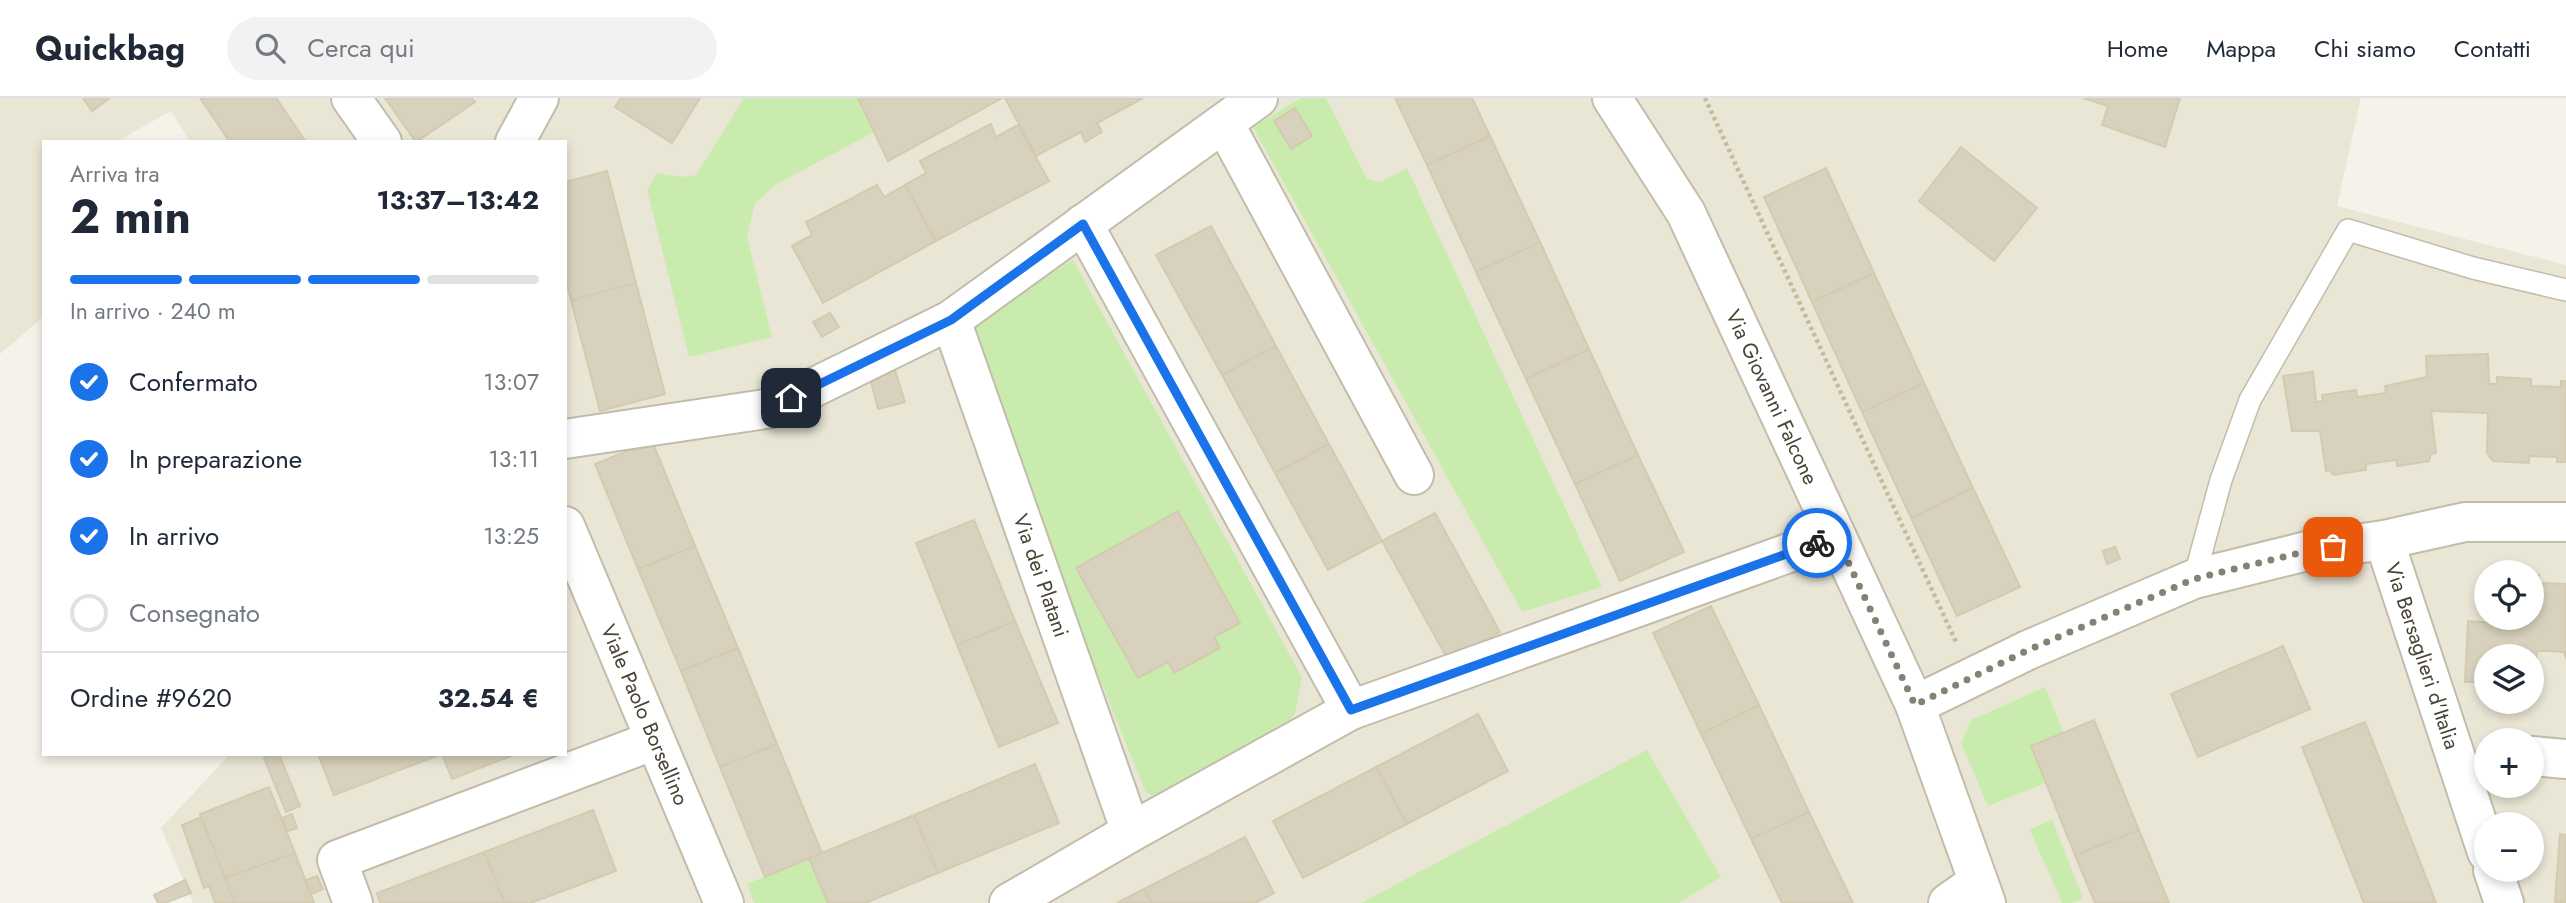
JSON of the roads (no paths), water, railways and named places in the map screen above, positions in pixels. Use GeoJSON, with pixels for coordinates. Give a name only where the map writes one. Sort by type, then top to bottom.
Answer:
{"type":"FeatureCollection","features":[{"type":"Feature","properties":{"kind":"street"},"geometry":{"type":"LineString","coordinates":[[351,98],[381,140]]}},
{"type":"Feature","properties":{"kind":"street"},"geometry":{"type":"LineString","coordinates":[[516,140],[540,98]]}},
{"type":"Feature","properties":{"kind":"street"},"geometry":{"type":"LineString","coordinates":[[567,439],[772,408],[951,320],[1258,98]]}},
{"type":"Feature","properties":{"kind":"street","name":"Via Giovanni Falcone"},"geometry":{"type":"LineString","coordinates":[[1612,98],[1686,213],[1915,705],[1971,896]]}},
{"type":"Feature","properties":{"kind":"street"},"geometry":{"type":"LineString","coordinates":[[1224,123],[1413,475]]}},
{"type":"Feature","properties":{"kind":"street"},"geometry":{"type":"LineString","coordinates":[[1083,224],[1351,710]]}},
{"type":"Feature","properties":{"kind":"street","name":"Via dei Platani"},"geometry":{"type":"LineString","coordinates":[[951,320],[1131,832]]}},
{"type":"Feature","properties":{"kind":"street"},"geometry":{"type":"LineString","coordinates":[[1915,705],[2028,650],[2194,579],[2307,551],[2384,540],[2465,522],[2566,522]]}},
{"type":"Feature","properties":{"kind":"street","name":"Viale Paolo Borsellino"},"geometry":{"type":"LineString","coordinates":[[567,531],[724,903]]}},
{"type":"Feature","properties":{"kind":"street"},"geometry":{"type":"LineString","coordinates":[[1009,903],[1351,710],[1836,536]]}},
{"type":"Feature","properties":{"kind":"street","name":"Via Bersaglieri d'Italia"},"geometry":{"type":"LineString","coordinates":[[2384,540],[2470,750],[2480,812]]}},
{"type":"Feature","properties":{"kind":"street"},"geometry":{"type":"LineString","coordinates":[[354,903],[337,860],[655,740]]}},
{"type":"Feature","properties":{"kind":"street"},"geometry":{"type":"LineString","coordinates":[[2544,757],[2566,759]]}},
{"type":"Feature","properties":{"kind":"street"},"geometry":{"type":"LineString","coordinates":[[2497,882],[2504,903]]}},
{"type":"Feature","properties":{"kind":"lane"},"geometry":{"type":"LineString","coordinates":[[2194,579],[2221,480],[2250,400],[2348,230],[2473,268],[2566,290]]}}]}
